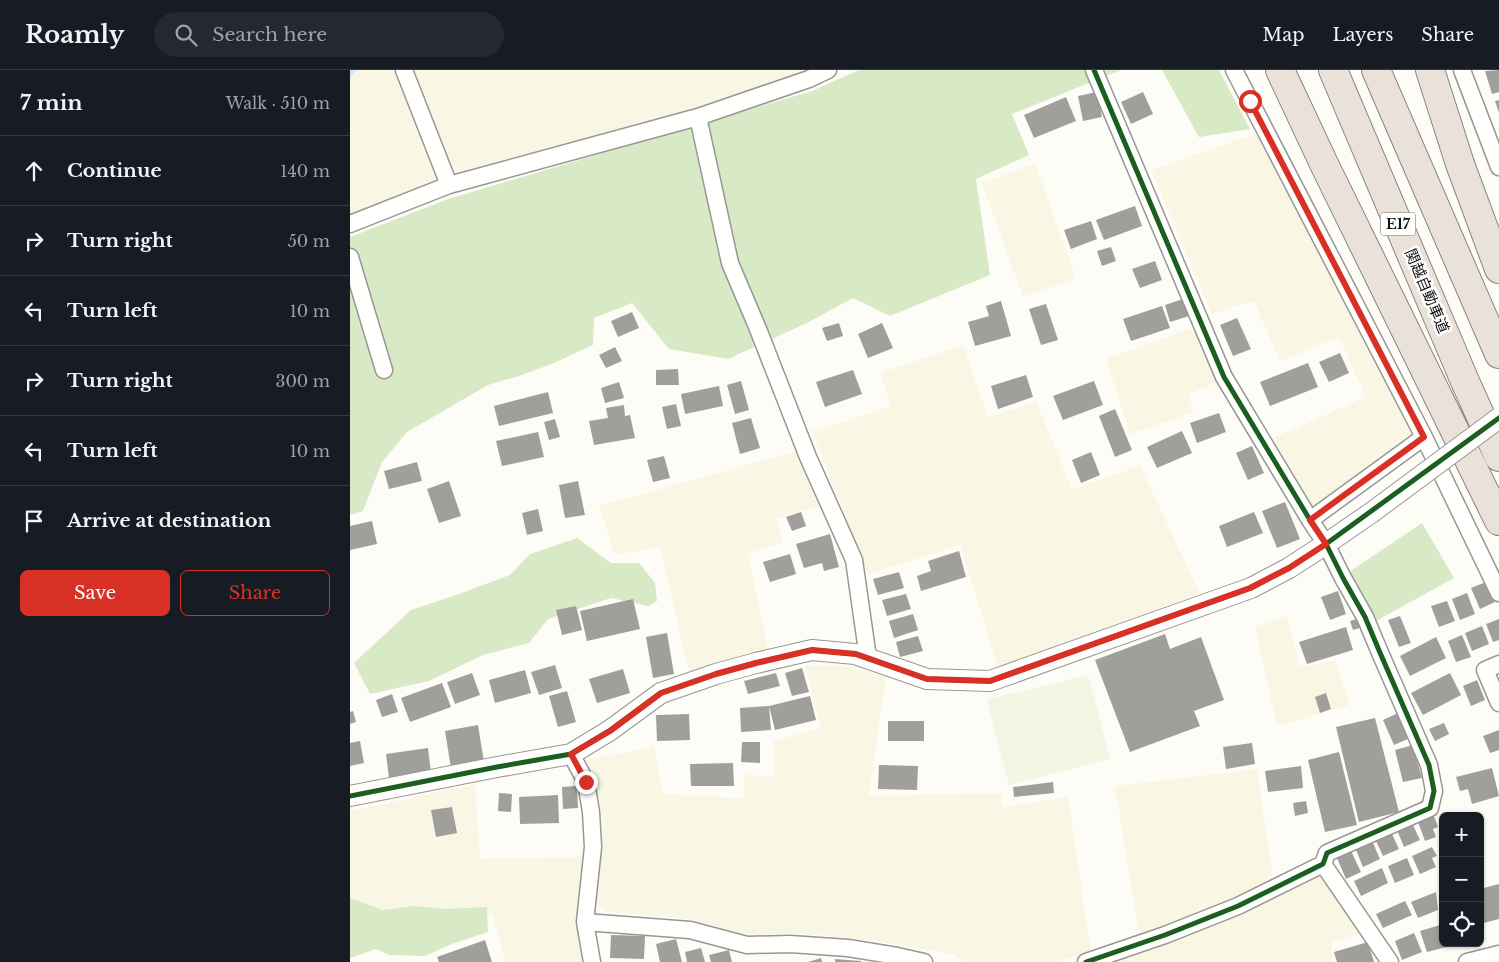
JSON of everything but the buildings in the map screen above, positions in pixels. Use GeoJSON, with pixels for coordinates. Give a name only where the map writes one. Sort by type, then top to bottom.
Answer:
{"type":"FeatureCollection","features":[{"type":"Feature","properties":{"kind":"highway"},"geometry":{"type":"LineString","coordinates":[[1280,70],[1499,520]]}},
{"type":"Feature","properties":{"kind":"highway","name":"関越自動車道"},"geometry":{"type":"LineString","coordinates":[[1333,70],[1499,457]]}},
{"type":"Feature","properties":{"kind":"highway","name":"E17"},"geometry":{"type":"LineString","coordinates":[[1376,70],[1499,354]]}},
{"type":"Feature","properties":{"kind":"highway"},"geometry":{"type":"LineString","coordinates":[[1430,70],[1460,164],[1499,269]]}},
{"type":"Feature","properties":{"kind":"street"},"geometry":{"type":"LineString","coordinates":[[404,70],[449,185]]}},
{"type":"Feature","properties":{"kind":"street"},"geometry":{"type":"LineString","coordinates":[[350,224],[449,185],[698,117],[801,82],[828,70]]}},
{"type":"Feature","properties":{"kind":"street"},"geometry":{"type":"LineString","coordinates":[[1086,962],[1165,935],[1238,906],[1323,864],[1327,853],[1430,808],[1434,791],[1429,765],[1380,655],[1366,617],[1326,544],[1224,377],[1094,70]]}},
{"type":"Feature","properties":{"kind":"street"},"geometry":{"type":"LineString","coordinates":[[1234,70],[1424,437],[1499,593]]}},
{"type":"Feature","properties":{"kind":"street"},"geometry":{"type":"LineString","coordinates":[[1462,70],[1499,168]]}},
{"type":"Feature","properties":{"kind":"street"},"geometry":{"type":"LineString","coordinates":[[698,117],[730,263],[808,457],[854,560],[868,658]]}},
{"type":"Feature","properties":{"kind":"street"},"geometry":{"type":"LineString","coordinates":[[350,257],[384,370]]}},
{"type":"Feature","properties":{"kind":"street"},"geometry":{"type":"LineString","coordinates":[[350,796],[571,754],[610,731],[661,693],[716,674],[812,650],[856,654],[927,679],[990,681],[1250,588],[1289,568],[1371,512],[1499,418]]}},
{"type":"Feature","properties":{"kind":"street"},"geometry":{"type":"LineString","coordinates":[[1310,520],[1424,437]]}},
{"type":"Feature","properties":{"kind":"street"},"geometry":{"type":"LineString","coordinates":[[1499,664],[1485,670],[1499,703]]}},
{"type":"Feature","properties":{"kind":"street"},"geometry":{"type":"LineString","coordinates":[[571,754],[586,782],[591,812],[593,847],[586,922],[592,962]]}},
{"type":"Feature","properties":{"kind":"street"},"geometry":{"type":"LineString","coordinates":[[1323,864],[1390,962]]}},
{"type":"Feature","properties":{"kind":"street"},"geometry":{"type":"LineString","coordinates":[[586,922],[690,930],[747,945],[790,944],[848,948],[924,962]]}},
{"type":"Feature","properties":{"kind":"street"},"geometry":{"type":"LineString","coordinates":[[1467,962],[1499,954]]}},
{"type":"Feature","properties":{"kind":"shaded area"},"geometry":{"type":"Polygon","coordinates":[[[350,70],[814,70],[687,112],[458,174],[350,219],[350,70]]]}},
{"type":"Feature","properties":{"kind":"shaded area"},"geometry":{"type":"Polygon","coordinates":[[[1258,133],[1416,437],[1313,507],[1273,438],[1366,397],[1339,337],[1280,361],[1254,301],[1212,314],[1151,170],[1258,133]]]}},
{"type":"Feature","properties":{"kind":"shaded area"},"geometry":{"type":"Polygon","coordinates":[[[1035,164],[1076,278],[1023,297],[982,183],[1035,164]]]}},
{"type":"Feature","properties":{"kind":"shaded area"},"geometry":{"type":"Polygon","coordinates":[[[1195,327],[1219,382],[1188,394],[1194,412],[1130,434],[1106,359],[1195,327]]]}},
{"type":"Feature","properties":{"kind":"shaded area"},"geometry":{"type":"Polygon","coordinates":[[[963,345],[988,417],[1036,402],[1072,489],[1140,466],[1200,593],[999,669],[960,545],[868,574],[812,432],[891,406],[880,373],[963,345]]]}},
{"type":"Feature","properties":{"kind":"shaded area"},"geometry":{"type":"Polygon","coordinates":[[[797,451],[819,506],[776,519],[783,542],[748,554],[768,649],[689,672],[660,547],[615,555],[599,506],[797,451]]]}},
{"type":"Feature","properties":{"kind":"shaded area"},"geometry":{"type":"Polygon","coordinates":[[[1287,616],[1299,667],[1335,661],[1350,705],[1277,726],[1255,627],[1287,616]]]}},
{"type":"Feature","properties":{"kind":"shaded area"},"geometry":{"type":"Polygon","coordinates":[[[805,665],[842,666],[886,677],[869,796],[1001,793],[1002,807],[1068,797],[1091,954],[1140,938],[1115,786],[1257,769],[1275,893],[1322,871],[1363,933],[1331,942],[1332,962],[1078,962],[1075,956],[1058,962],[967,962],[951,954],[875,941],[800,933],[749,935],[685,918],[606,912],[596,902],[603,834],[601,806],[585,760],[654,747],[663,794],[744,798],[744,775],[774,776],[774,741],[821,728],[805,665]]]}},
{"type":"Feature","properties":{"kind":"shaded area"},"geometry":{"type":"Polygon","coordinates":[[[475,784],[480,859],[584,857],[578,910],[584,962],[505,962],[492,913],[350,914],[350,811],[475,784]]]}},
{"type":"Feature","properties":{"kind":"green space"},"geometry":{"type":"Polygon","coordinates":[[[859,70],[1121,70],[1012,114],[1029,155],[976,179],[990,275],[890,316],[853,298],[807,323],[728,359],[669,349],[632,303],[594,318],[593,345],[554,363],[488,385],[407,432],[382,462],[363,511],[350,515],[350,237],[448,199],[812,91],[859,70]]]}},
{"type":"Feature","properties":{"kind":"green space"},"geometry":{"type":"Polygon","coordinates":[[[1162,70],[1219,70],[1250,129],[1199,137],[1162,70]]]}},
{"type":"Feature","properties":{"kind":"green space"},"geometry":{"type":"Polygon","coordinates":[[[1422,523],[1454,578],[1376,621],[1346,574],[1422,523]]]}},
{"type":"Feature","properties":{"kind":"green space"},"geometry":{"type":"Polygon","coordinates":[[[577,538],[611,563],[639,563],[655,583],[657,601],[648,606],[611,598],[548,619],[529,643],[483,655],[429,681],[370,694],[354,663],[411,610],[510,575],[530,554],[577,538]]]}},
{"type":"Feature","properties":{"kind":"green space"},"geometry":{"type":"Polygon","coordinates":[[[1088,675],[1110,759],[1009,785],[987,700],[1088,675]]]}},
{"type":"Feature","properties":{"kind":"green space"},"geometry":{"type":"Polygon","coordinates":[[[350,898],[383,910],[414,906],[445,909],[487,907],[488,932],[452,944],[425,956],[389,955],[376,949],[350,958],[350,898]]]}},
{"type":"Feature","properties":{"kind":"waterway"},"geometry":{"type":"LineString","coordinates":[[350,74],[353,70]]}},
{"type":"Feature","properties":{"kind":"cycle path"},"geometry":{"type":"LineString","coordinates":[[1086,962],[1165,935],[1238,906],[1323,864],[1327,853],[1430,808],[1434,791],[1429,765],[1365,617],[1326,544],[1224,377],[1094,70]]}},
{"type":"Feature","properties":{"kind":"cycle path"},"geometry":{"type":"LineString","coordinates":[[350,796],[571,754],[609,731],[661,693],[716,674],[812,650],[855,654],[927,679],[990,681],[1251,588],[1289,568],[1326,544],[1499,418]]}},
{"type":"Feature","properties":{"kind":"route"},"geometry":{"type":"LineString","coordinates":[[586,782],[571,754],[610,731],[661,693],[716,674],[812,650],[856,654],[927,679],[990,681],[1250,588],[1289,568],[1326,544],[1310,520],[1424,437],[1250,101]]}}]}
